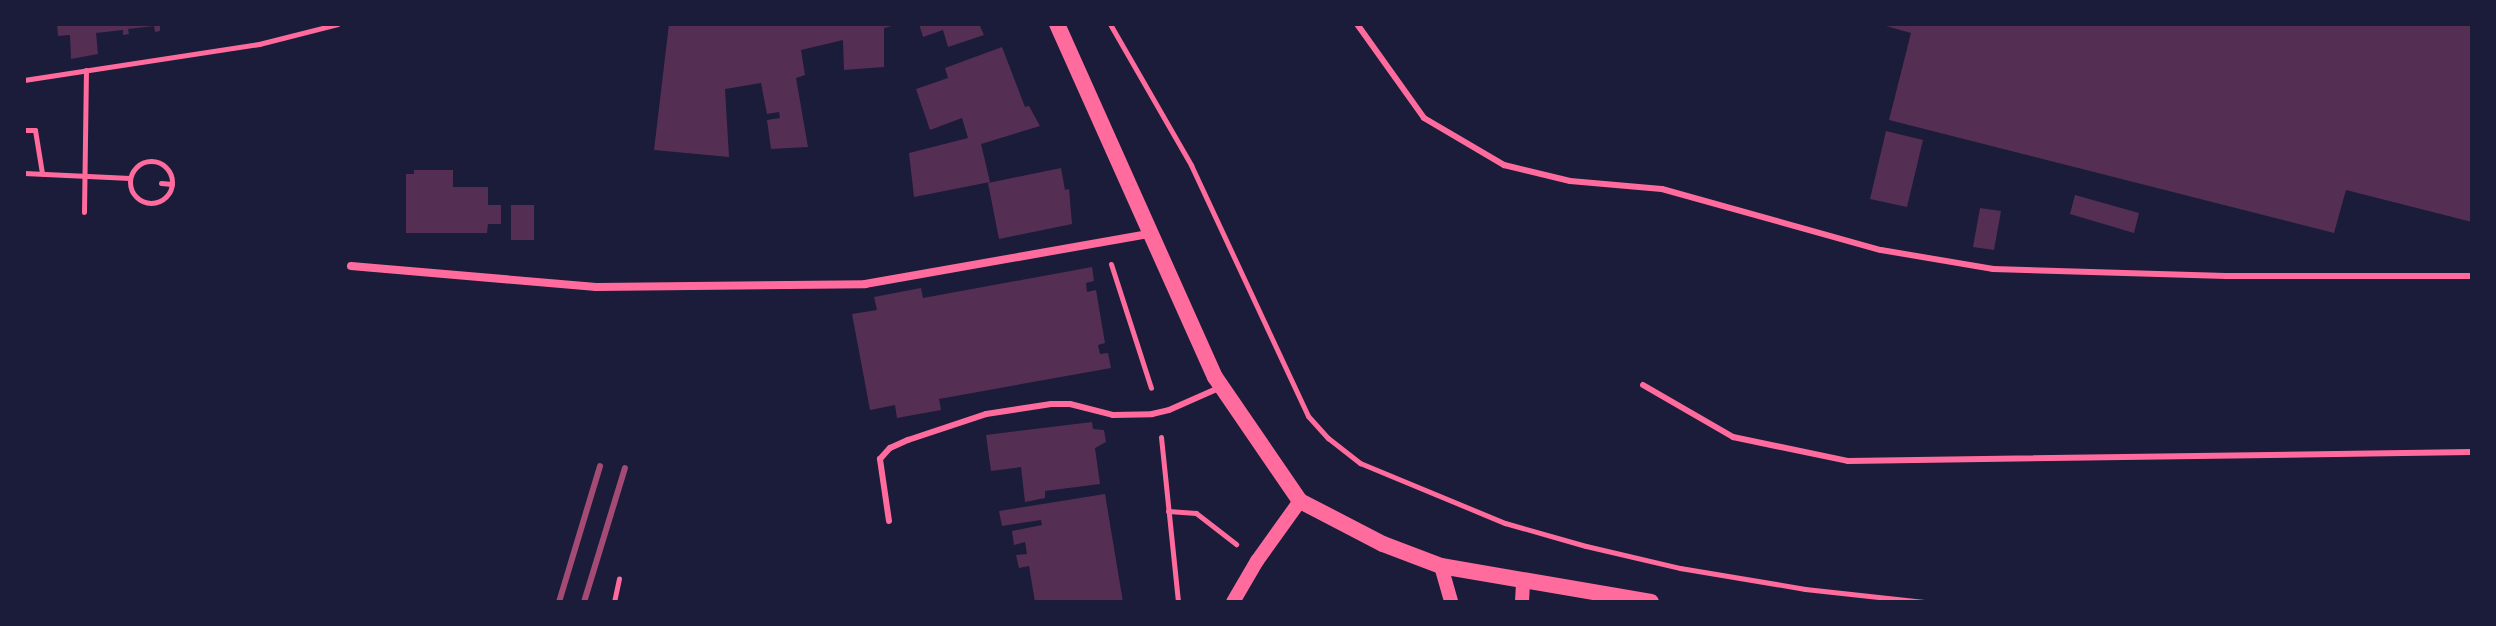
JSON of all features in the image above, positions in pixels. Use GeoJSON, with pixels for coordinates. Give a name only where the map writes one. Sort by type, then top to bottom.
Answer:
{"type":"FeatureCollection","features":[{"type":"Feature","properties":{"kind":"main road"},"geometry":{"type":"LineString","coordinates":[[1057,24],[1221,387],[1300,501],[1383,544],[1441,566],[1651,602]]}},
{"type":"Feature","properties":{"kind":"street"},"geometry":{"type":"LineString","coordinates":[[351,266],[596,287],[865,284],[1153,233]]}},
{"type":"Feature","properties":{"kind":"street"},"geometry":{"type":"LineString","coordinates":[[1233,602],[1257,561],[1300,501]]}},
{"type":"Feature","properties":{"kind":"street"},"geometry":{"type":"LineString","coordinates":[[1441,566],[1451,602]]}},
{"type":"Feature","properties":{"kind":"street"},"geometry":{"type":"LineString","coordinates":[[1522,602],[1523,581]]}},
{"type":"Feature","properties":{"kind":"lane"},"geometry":{"type":"LineString","coordinates":[[1357,24],[1424,118],[1504,165],[1570,181],[1662,189],[1881,250],[1993,269],[2226,276],[2472,276]]}},
{"type":"Feature","properties":{"kind":"lane"},"geometry":{"type":"LineString","coordinates":[[1643,385],[1733,437],[1848,461],[2472,452]]}},
{"type":"Feature","properties":{"kind":"lane"},"geometry":{"type":"LineString","coordinates":[[889,521],[880,459],[887,450],[908,440],[986,414],[1051,404],[1070,404],[1113,415],[1152,414],[1174,408],[1221,387]]}},
{"type":"Feature","properties":{"kind":"path"},"geometry":{"type":"LineString","coordinates":[[24,80],[259,44],[338,24]]}},
{"type":"Feature","properties":{"kind":"path"},"geometry":{"type":"LineString","coordinates":[[1110,24],[1191,165],[1308,416],[1328,438],[1360,463],[1505,523],[1586,546],[1680,568],[1805,589],[1924,602]]}},
{"type":"Feature","properties":{"kind":"path"},"geometry":{"type":"LineString","coordinates":[[84,212],[86,70]]}},
{"type":"Feature","properties":{"kind":"path"},"geometry":{"type":"LineString","coordinates":[[24,130],[35,130],[42,174]]}},
{"type":"Feature","properties":{"kind":"path"},"geometry":{"type":"LineString","coordinates":[[152,161],[170,171],[172,184],[164,199],[145,202],[131,188],[130,178],[143,163],[152,161]]}},
{"type":"Feature","properties":{"kind":"path"},"geometry":{"type":"LineString","coordinates":[[24,173],[130,178]]}},
{"type":"Feature","properties":{"kind":"path"},"geometry":{"type":"LineString","coordinates":[[161,183],[172,184]]}},
{"type":"Feature","properties":{"kind":"path"},"geometry":{"type":"LineString","coordinates":[[1168,511],[1196,513],[1257,561]]}},
{"type":"Feature","properties":{"kind":"path"},"geometry":{"type":"LineString","coordinates":[[614,602],[619,579]]}},
{"type":"Feature","properties":{"kind":"building"},"geometry":{"type":"Polygon","coordinates":[[[57,24],[160,24],[160,31],[155,32],[154,26],[128,29],[129,34],[123,35],[123,30],[96,33],[98,54],[71,59],[70,35],[58,36],[57,24]]]}},
{"type":"Feature","properties":{"kind":"building"},"geometry":{"type":"Polygon","coordinates":[[[669,24],[896,25],[884,28],[884,67],[844,70],[843,40],[801,50],[805,75],[796,78],[808,147],[771,149],[767,120],[780,118],[779,112],[767,114],[761,83],[725,89],[729,157],[654,150],[669,24]]]}},
{"type":"Feature","properties":{"kind":"building"},"geometry":{"type":"Polygon","coordinates":[[[919,24],[979,24],[984,35],[948,47],[943,30],[923,37],[919,24]]]}},
{"type":"Feature","properties":{"kind":"building"},"geometry":{"type":"Polygon","coordinates":[[[1879,24],[2472,24],[2472,222],[2346,190],[2334,233],[1889,120],[1911,33],[1879,24]]]}},
{"type":"Feature","properties":{"kind":"building"},"geometry":{"type":"Polygon","coordinates":[[[1002,47],[1025,107],[1029,106],[1040,126],[981,144],[990,182],[914,197],[909,153],[968,138],[962,118],[930,130],[916,89],[948,78],[945,68],[1002,47]]]}},
{"type":"Feature","properties":{"kind":"building"},"geometry":{"type":"Polygon","coordinates":[[[1886,131],[1923,140],[1907,207],[1870,199],[1886,131]]]}},
{"type":"Feature","properties":{"kind":"building"},"geometry":{"type":"Polygon","coordinates":[[[1061,168],[1065,190],[1069,189],[1072,224],[999,239],[988,183],[1061,168]]]}},
{"type":"Feature","properties":{"kind":"building"},"geometry":{"type":"Polygon","coordinates":[[[414,170],[453,170],[453,187],[488,187],[488,205],[501,205],[501,224],[488,224],[487,233],[406,233],[406,174],[414,174],[414,170]]]}},
{"type":"Feature","properties":{"kind":"building"},"geometry":{"type":"Polygon","coordinates":[[[2075,195],[2139,213],[2134,233],[2070,214],[2075,195]]]}},
{"type":"Feature","properties":{"kind":"building"},"geometry":{"type":"Polygon","coordinates":[[[511,205],[534,205],[534,240],[511,240],[511,205]]]}},
{"type":"Feature","properties":{"kind":"building"},"geometry":{"type":"Polygon","coordinates":[[[1980,208],[2001,211],[1994,250],[1973,247],[1980,208]]]}},
{"type":"Feature","properties":{"kind":"building"},"geometry":{"type":"Polygon","coordinates":[[[1092,267],[1094,281],[1086,283],[1087,292],[1096,290],[1105,343],[1098,345],[1100,354],[1108,353],[1111,368],[939,399],[941,410],[897,418],[895,405],[870,410],[852,314],[877,310],[874,297],[921,288],[923,298],[1092,267]]]}},
{"type":"Feature","properties":{"kind":"building"},"geometry":{"type":"Polygon","coordinates":[[[1092,422],[1093,429],[1104,430],[1106,442],[1095,448],[1100,484],[1045,491],[1045,498],[1025,502],[1021,467],[991,471],[986,435],[1092,422]]]}},
{"type":"Feature","properties":{"kind":"building"},"geometry":{"type":"Polygon","coordinates":[[[1105,494],[1123,602],[1035,602],[1029,566],[1019,568],[1016,555],[1027,554],[1025,542],[1014,545],[1012,531],[1042,525],[1041,520],[1002,526],[999,511],[1105,494]]]}},
{"type":"Feature","properties":{"kind":"railway"},"geometry":{"type":"LineString","coordinates":[[559,602],[600,466]]}},
{"type":"Feature","properties":{"kind":"railway"},"geometry":{"type":"LineString","coordinates":[[584,602],[625,468]]}}]}
